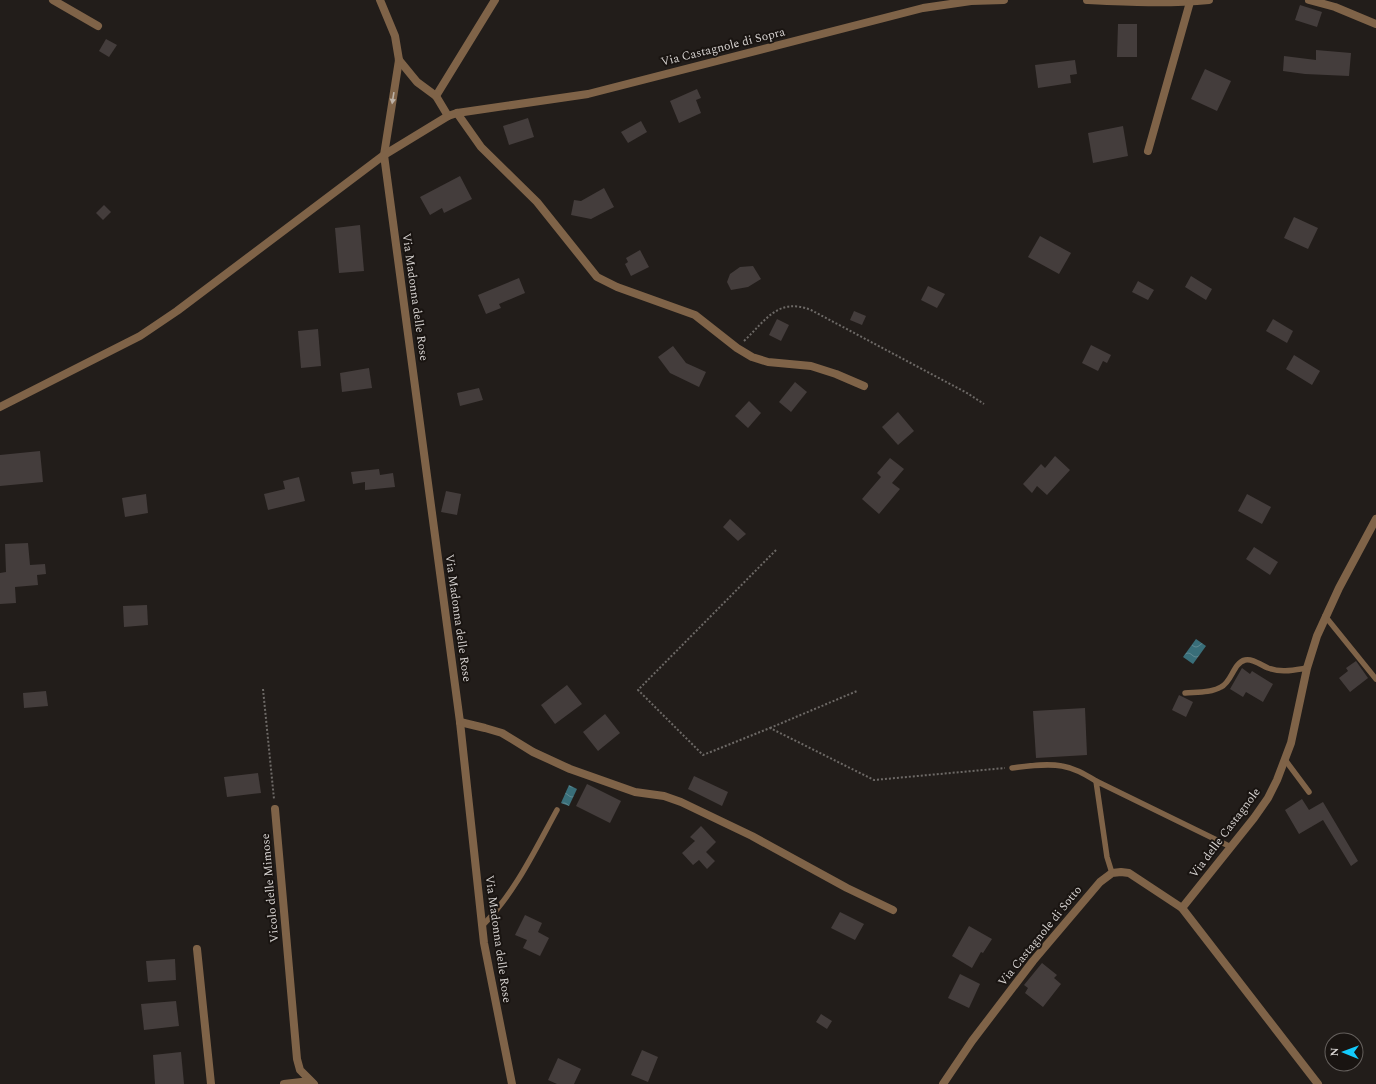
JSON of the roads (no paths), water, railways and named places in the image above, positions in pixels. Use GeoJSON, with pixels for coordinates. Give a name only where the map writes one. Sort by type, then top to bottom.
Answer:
{"type":"FeatureCollection","features":[{"type":"Feature","properties":{"kind":"street"},"geometry":{"type":"LineString","coordinates":[[53,0],[98,26]]}},
{"type":"Feature","properties":{"kind":"street"},"geometry":{"type":"LineString","coordinates":[[380,0],[395,36],[399,60],[417,82],[436,96],[448,116]]}},
{"type":"Feature","properties":{"kind":"street"},"geometry":{"type":"LineString","coordinates":[[436,96],[495,0]]}},
{"type":"Feature","properties":{"kind":"street","name":"Via Castagnole di Sopra"},"geometry":{"type":"LineString","coordinates":[[0,407],[86,362],[140,336],[177,311],[384,155],[448,116],[457,113],[588,94],[924,8],[971,1],[1004,0]]}},
{"type":"Feature","properties":{"kind":"street"},"geometry":{"type":"LineString","coordinates":[[1087,0],[1146,3],[1209,0]]}},
{"type":"Feature","properties":{"kind":"street"},"geometry":{"type":"LineString","coordinates":[[1309,0],[1335,7],[1376,24]]}},
{"type":"Feature","properties":{"kind":"street"},"geometry":{"type":"LineString","coordinates":[[1148,151],[1190,2]]}},
{"type":"Feature","properties":{"kind":"street","name":"Via Madonna delle Rose"},"geometry":{"type":"LineString","coordinates":[[399,60],[384,155],[460,722],[482,926],[490,976],[512,1084]]}},
{"type":"Feature","properties":{"kind":"street"},"geometry":{"type":"LineString","coordinates":[[457,113],[482,147],[537,202],[597,277],[617,287],[695,315],[752,357],[768,362],[811,366],[836,374],[864,386]]}},
{"type":"Feature","properties":{"kind":"street","name":"Via delle Castagnole"},"geometry":{"type":"LineString","coordinates":[[1182,908],[1268,798],[1277,780],[1286,760],[1294,732],[1312,649],[1325,616],[1376,519]]}},
{"type":"Feature","properties":{"kind":"street"},"geometry":{"type":"LineString","coordinates":[[460,722],[502,733],[533,752],[570,769],[635,792],[670,798],[681,802],[752,836],[847,888],[893,910]]}},
{"type":"Feature","properties":{"kind":"street","name":"Vicolo delle Mimose"},"geometry":{"type":"LineString","coordinates":[[274,809],[297,1059],[300,1070],[312,1083]]}},
{"type":"Feature","properties":{"kind":"street"},"geometry":{"type":"LineString","coordinates":[[1112,873],[1121,872],[1132,875],[1182,908],[1318,1084]]}},
{"type":"Feature","properties":{"kind":"street","name":"Via Castagnole di Sotto"},"geometry":{"type":"LineString","coordinates":[[943,1084],[972,1041],[1033,961],[1098,885],[1112,873]]}},
{"type":"Feature","properties":{"kind":"street"},"geometry":{"type":"LineString","coordinates":[[197,950],[211,1084]]}},
{"type":"Feature","properties":{"kind":"street","name":"Vicolo delle Mimose"},"geometry":{"type":"LineString","coordinates":[[284,1084],[312,1083]]}},
{"type":"Feature","properties":{"kind":"lane"},"geometry":{"type":"LineString","coordinates":[[1325,616],[1376,679]]}},
{"type":"Feature","properties":{"kind":"lane"},"geometry":{"type":"LineString","coordinates":[[1185,693],[1211,690],[1221,687],[1228,681],[1239,663],[1244,660],[1253,661],[1278,671],[1307,668]]}},
{"type":"Feature","properties":{"kind":"lane"},"geometry":{"type":"LineString","coordinates":[[1286,760],[1309,792]]}},
{"type":"Feature","properties":{"kind":"lane"},"geometry":{"type":"LineString","coordinates":[[1012,768],[1040,765],[1062,766],[1081,772],[1096,781],[1231,847]]}},
{"type":"Feature","properties":{"kind":"lane"},"geometry":{"type":"LineString","coordinates":[[1096,781],[1107,857],[1112,873]]}},
{"type":"Feature","properties":{"kind":"lane"},"geometry":{"type":"LineString","coordinates":[[482,926],[493,915],[511,891],[557,810]]}},
{"type":"Feature","properties":{"kind":"water"},"geometry":{"type":"Polygon","coordinates":[[[1196,639],[1206,646],[1193,664],[1183,657],[1196,639]]]}},
{"type":"Feature","properties":{"kind":"water"},"geometry":{"type":"Polygon","coordinates":[[[569,785],[577,789],[569,806],[561,803],[569,785]]]}}]}
